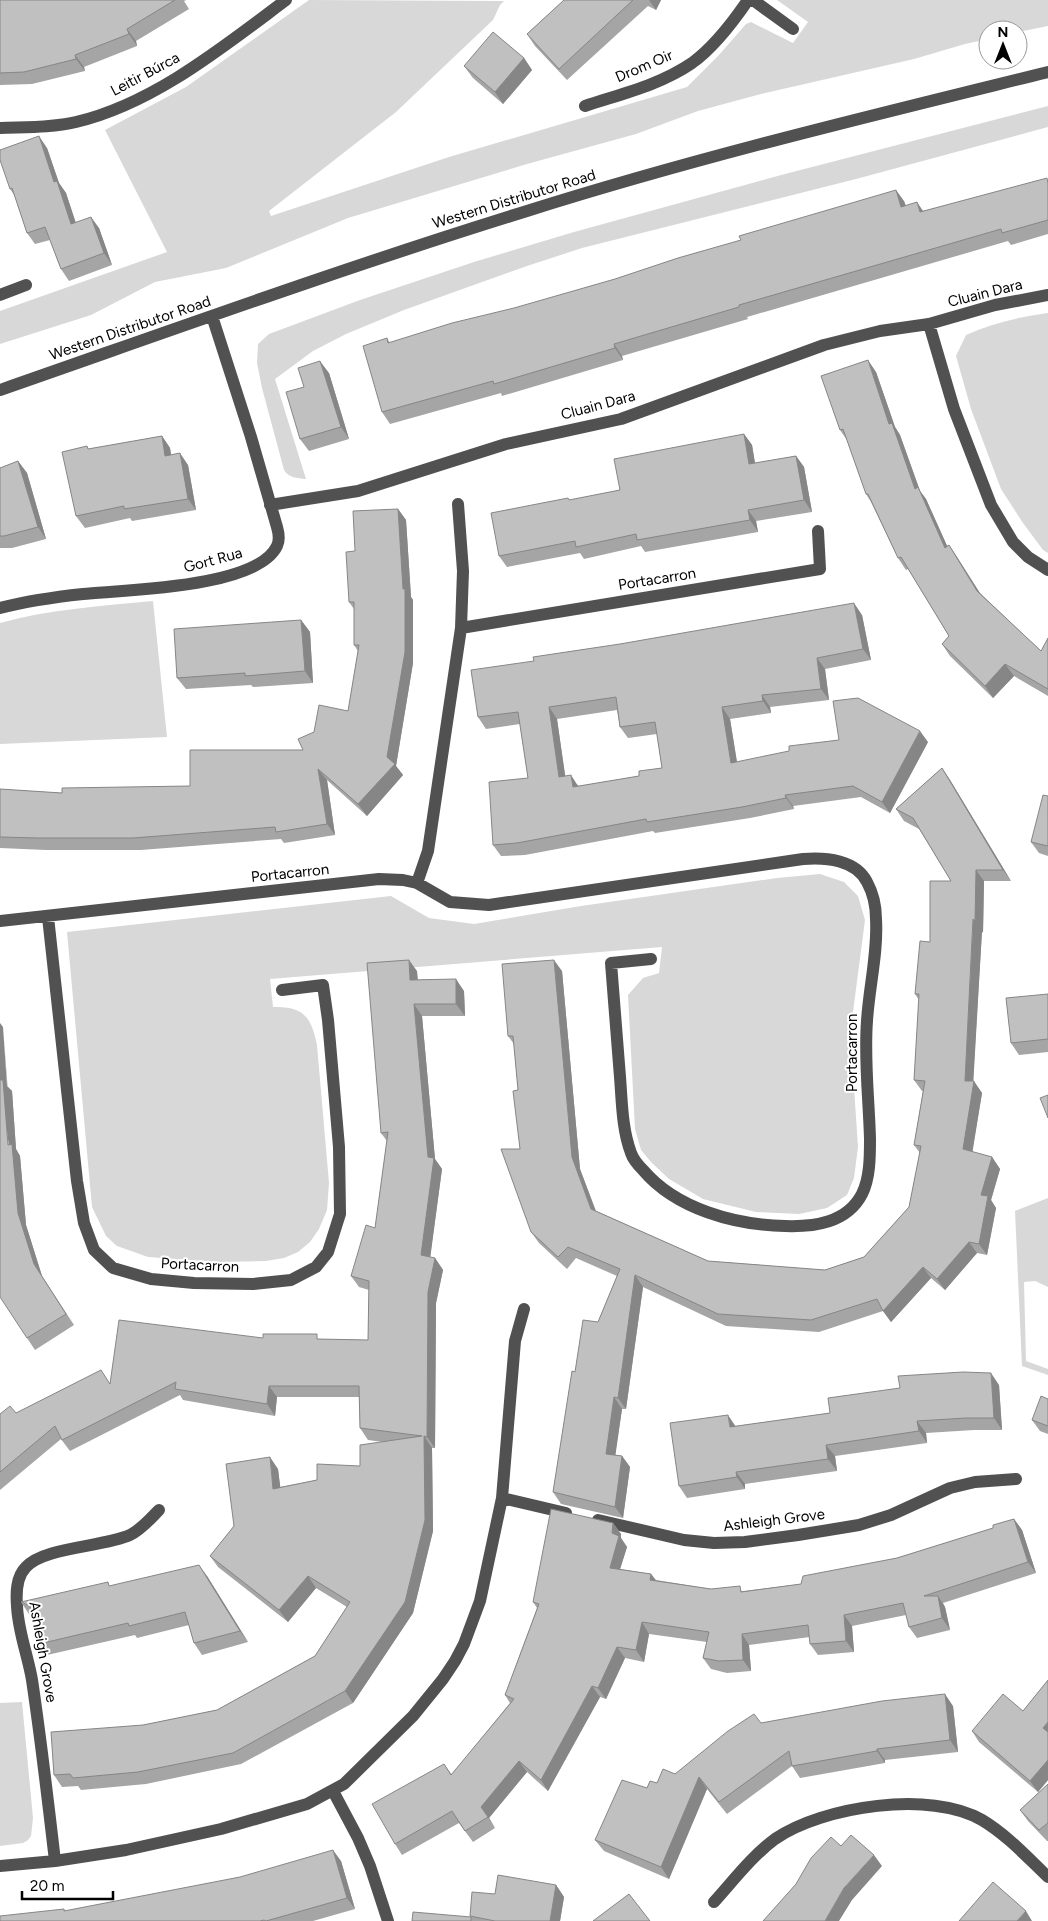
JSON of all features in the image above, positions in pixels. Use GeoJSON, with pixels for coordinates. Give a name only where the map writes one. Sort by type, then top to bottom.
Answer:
{"type":"FeatureCollection","features":[{"type":"Feature","properties":{"kind":"street","name":"Leitir Búrca"},"geometry":{"type":"LineString","coordinates":[[0,128],[60,125],[75,122],[124,105],[146,95],[178,76],[286,0]]}},
{"type":"Feature","properties":{"kind":"street","name":"Drom Oir"},"geometry":{"type":"LineString","coordinates":[[585,106],[652,84],[691,63],[704,52],[736,17],[748,0]]}},
{"type":"Feature","properties":{"kind":"street"},"geometry":{"type":"LineString","coordinates":[[753,0],[793,29]]}},
{"type":"Feature","properties":{"kind":"street","name":"Western Distributor Road"},"geometry":{"type":"LineString","coordinates":[[0,390],[401,251],[538,207],[678,167],[1048,72]]}},
{"type":"Feature","properties":{"kind":"street"},"geometry":{"type":"LineString","coordinates":[[0,295],[26,285]]}},
{"type":"Feature","properties":{"kind":"street","name":"Cluain Dara"},"geometry":{"type":"LineString","coordinates":[[270,505],[358,491],[506,444],[621,418],[824,345],[880,331],[929,324],[995,305],[1048,295]]}},
{"type":"Feature","properties":{"kind":"street","name":"Gort Rua"},"geometry":{"type":"LineString","coordinates":[[0,608],[52,598],[188,585],[220,578],[250,568],[270,556],[277,546],[279,537],[243,412],[212,316]]}},
{"type":"Feature","properties":{"kind":"street"},"geometry":{"type":"LineString","coordinates":[[929,324],[954,409],[991,505],[1013,542],[1028,557],[1048,570]]}},
{"type":"Feature","properties":{"kind":"street"},"geometry":{"type":"LineString","coordinates":[[417,883],[428,851],[462,628],[463,571],[458,504]]}},
{"type":"Feature","properties":{"kind":"street","name":"Portacarron"},"geometry":{"type":"LineString","coordinates":[[462,628],[820,569],[818,532]]}},
{"type":"Feature","properties":{"kind":"street","name":"Portacarron"},"geometry":{"type":"LineString","coordinates":[[0,921],[379,879],[403,880],[417,883],[450,902],[489,905],[816,858],[844,862],[861,873],[867,880],[876,919],[875,960],[866,1033],[869,1165],[862,1194],[838,1218],[824,1224],[801,1227],[759,1224],[726,1218],[693,1206],[671,1195],[653,1182],[631,1154],[623,1116],[611,963],[651,959]]}},
{"type":"Feature","properties":{"kind":"street","name":"Portacarron"},"geometry":{"type":"LineString","coordinates":[[48,917],[77,1181],[84,1223],[94,1250],[113,1268],[151,1279],[253,1284],[291,1280],[316,1267],[328,1252],[340,1214],[339,1147],[328,1020],[323,985],[282,990]]}},
{"type":"Feature","properties":{"kind":"street"},"geometry":{"type":"LineString","coordinates":[[0,1866],[55,1861],[126,1850],[221,1829],[307,1804],[334,1791],[355,1774],[413,1716],[455,1661],[464,1644],[480,1601],[502,1498],[515,1341],[524,1309]]}},
{"type":"Feature","properties":{"kind":"street","name":"Ashleigh Grove"},"geometry":{"type":"LineString","coordinates":[[502,1498],[667,1537],[729,1543],[798,1535],[859,1525],[891,1516],[950,1488],[974,1482],[1016,1479]]}},
{"type":"Feature","properties":{"kind":"street","name":"Ashleigh Grove"},"geometry":{"type":"LineString","coordinates":[[55,1861],[34,1694],[17,1610],[19,1580],[26,1567],[33,1562],[53,1554],[97,1545],[131,1534],[141,1528],[159,1510]]}},
{"type":"Feature","properties":{"kind":"street"},"geometry":{"type":"LineString","coordinates":[[334,1791],[370,1866],[388,1921]]}},
{"type":"Feature","properties":{"kind":"street"},"geometry":{"type":"LineString","coordinates":[[714,1902],[760,1852],[793,1828],[811,1820],[864,1808],[892,1806],[946,1807],[981,1820],[999,1831],[1048,1877]]}},
{"type":"Feature","properties":{"kind":"shaded area"},"geometry":{"type":"Polygon","coordinates":[[[309,0],[504,1],[493,20],[396,112],[269,211],[271,216],[449,157],[687,87],[746,24],[751,22],[793,43],[808,22],[777,0],[1048,0],[1048,26],[1028,30],[1028,20],[978,20],[978,41],[914,59],[761,94],[698,111],[636,134],[527,164],[348,218],[226,268],[155,282],[91,315],[0,344],[0,311],[167,252],[105,130],[186,87],[309,0]]]}},
{"type":"Feature","properties":{"kind":"shaded area"},"geometry":{"type":"Polygon","coordinates":[[[1048,106],[1048,127],[856,179],[582,248],[404,310],[346,334],[313,351],[275,379],[306,479],[291,476],[284,470],[257,363],[258,344],[269,334],[360,300],[474,262],[574,232],[785,174],[1048,106]]]}},
{"type":"Feature","properties":{"kind":"shaded area"},"geometry":{"type":"Polygon","coordinates":[[[1048,313],[1048,553],[1043,550],[1023,523],[1001,489],[971,409],[956,356],[966,335],[1006,321],[1048,313]]]}},
{"type":"Feature","properties":{"kind":"shaded area"},"geometry":{"type":"Polygon","coordinates":[[[153,601],[167,737],[0,744],[0,623],[57,611],[153,601]]]}},
{"type":"Feature","properties":{"kind":"shaded area"},"geometry":{"type":"Polygon","coordinates":[[[820,874],[844,882],[858,896],[865,920],[853,1012],[852,1058],[858,1147],[854,1178],[847,1195],[827,1208],[799,1214],[756,1212],[703,1199],[669,1179],[641,1150],[635,1129],[628,995],[643,978],[659,973],[662,947],[270,979],[273,1007],[292,1009],[304,1015],[309,1020],[317,1045],[329,1183],[327,1210],[319,1229],[310,1242],[298,1252],[284,1258],[266,1261],[220,1262],[148,1257],[117,1246],[106,1236],[92,1207],[67,932],[391,896],[429,918],[474,924],[581,906],[777,878],[820,874]]]}},
{"type":"Feature","properties":{"kind":"shaded area"},"geometry":{"type":"Polygon","coordinates":[[[1048,1198],[1048,1287],[1035,1281],[1024,1282],[1026,1361],[1048,1369],[1048,1375],[1022,1366],[1015,1211],[1048,1198]]]}},
{"type":"Feature","properties":{"kind":"shaded area"},"geometry":{"type":"Polygon","coordinates":[[[22,1702],[33,1818],[31,1836],[23,1843],[0,1846],[0,1703],[22,1702]]]}},
{"type":"Feature","properties":{"kind":"building"},"geometry":{"type":"Polygon","coordinates":[[[0,0],[175,0],[127,29],[129,34],[75,55],[76,59],[24,72],[0,73],[0,0]]]}},
{"type":"Feature","properties":{"kind":"building"},"geometry":{"type":"Polygon","coordinates":[[[564,0],[633,0],[559,69],[527,34],[564,0]]]}},
{"type":"Feature","properties":{"kind":"building"},"geometry":{"type":"Polygon","coordinates":[[[493,32],[524,58],[495,92],[464,66],[493,32]]]}},
{"type":"Feature","properties":{"kind":"building"},"geometry":{"type":"Polygon","coordinates":[[[39,136],[54,182],[57,181],[71,224],[91,217],[104,253],[61,269],[45,227],[27,233],[12,188],[10,189],[0,160],[0,150],[39,136]]]}},
{"type":"Feature","properties":{"kind":"building"},"geometry":{"type":"Polygon","coordinates":[[[1047,178],[1048,220],[1002,233],[1001,229],[739,305],[739,307],[614,344],[615,348],[494,384],[493,381],[382,412],[363,346],[387,338],[388,343],[452,323],[514,308],[615,279],[741,240],[739,236],[896,190],[901,207],[917,202],[920,212],[1047,178]]]}},
{"type":"Feature","properties":{"kind":"building"},"geometry":{"type":"Polygon","coordinates":[[[868,360],[889,424],[892,423],[915,489],[918,487],[945,548],[949,545],[977,591],[1041,651],[1048,638],[1048,689],[1005,664],[985,686],[942,644],[949,636],[901,557],[898,558],[868,494],[866,494],[843,429],[840,430],[821,376],[868,360]]]}},
{"type":"Feature","properties":{"kind":"building"},"geometry":{"type":"Polygon","coordinates":[[[320,361],[341,427],[300,439],[286,392],[304,387],[298,368],[320,361]]]}},
{"type":"Feature","properties":{"kind":"building"},"geometry":{"type":"Polygon","coordinates":[[[744,434],[749,464],[796,456],[804,500],[748,510],[750,520],[637,540],[636,534],[576,547],[575,541],[499,556],[491,513],[620,490],[614,459],[744,434]]]}},
{"type":"Feature","properties":{"kind":"building"},"geometry":{"type":"Polygon","coordinates":[[[162,436],[165,456],[180,453],[188,499],[124,509],[124,506],[76,516],[62,452],[87,446],[88,449],[162,436]]]}},
{"type":"Feature","properties":{"kind":"building"},"geometry":{"type":"Polygon","coordinates":[[[18,461],[38,527],[0,536],[0,468],[18,461]]]}},
{"type":"Feature","properties":{"kind":"building"},"geometry":{"type":"Polygon","coordinates":[[[398,509],[403,589],[405,589],[405,652],[387,757],[395,764],[358,804],[318,769],[327,824],[276,832],[275,827],[133,838],[0,837],[0,789],[62,793],[62,788],[190,786],[190,750],[303,750],[298,739],[314,732],[319,705],[348,711],[359,645],[354,645],[354,602],[349,602],[346,552],[355,551],[353,511],[398,509]]]}},
{"type":"Feature","properties":{"kind":"building"},"geometry":{"type":"Polygon","coordinates":[[[854,603],[863,649],[817,658],[821,689],[762,695],[763,701],[722,707],[731,763],[789,751],[789,746],[839,740],[833,701],[858,698],[920,731],[882,802],[853,786],[785,795],[786,798],[742,807],[647,822],[646,819],[517,843],[493,845],[489,782],[528,778],[518,712],[478,717],[471,670],[534,661],[533,657],[620,644],[854,603]],[[616,697],[549,707],[559,777],[571,775],[573,787],[639,776],[639,771],[662,768],[655,722],[620,727],[616,697]]]}},
{"type":"Feature","properties":{"kind":"building"},"geometry":{"type":"Polygon","coordinates":[[[301,620],[305,671],[245,676],[245,673],[177,678],[174,629],[301,620]]]}},
{"type":"Feature","properties":{"kind":"building"},"geometry":{"type":"Polygon","coordinates":[[[942,768],[1003,870],[976,870],[975,921],[973,919],[965,1081],[974,1081],[963,1149],[992,1157],[981,1195],[988,1196],[979,1244],[969,1242],[937,1279],[923,1267],[883,1311],[877,1299],[811,1320],[718,1314],[635,1275],[618,1398],[614,1397],[606,1454],[622,1456],[615,1507],[553,1492],[572,1371],[575,1372],[583,1320],[598,1322],[620,1269],[568,1247],[558,1257],[531,1232],[501,1149],[520,1149],[513,1091],[518,1090],[513,1036],[508,1036],[502,964],[554,960],[572,1157],[591,1209],[708,1261],[825,1270],[864,1257],[909,1207],[921,1146],[914,1145],[925,1081],[914,1080],[919,994],[915,994],[920,941],[930,942],[930,881],[951,881],[913,818],[896,809],[942,768]]]}},
{"type":"Feature","properties":{"kind":"building"},"geometry":{"type":"Polygon","coordinates":[[[1043,795],[1048,796],[1048,846],[1031,842],[1043,795]]]}},
{"type":"Feature","properties":{"kind":"building"},"geometry":{"type":"Polygon","coordinates":[[[409,960],[410,980],[456,979],[456,1004],[414,1004],[428,1157],[434,1158],[421,1255],[435,1258],[428,1292],[427,1437],[424,1436],[425,1520],[405,1602],[345,1691],[233,1753],[138,1772],[73,1778],[70,1774],[54,1775],[51,1732],[143,1725],[217,1710],[315,1656],[350,1602],[308,1576],[279,1610],[210,1556],[234,1526],[226,1464],[270,1457],[273,1489],[317,1480],[317,1464],[360,1466],[360,1445],[422,1436],[360,1428],[359,1386],[269,1386],[267,1404],[175,1389],[176,1382],[62,1440],[55,1426],[0,1472],[0,1414],[10,1406],[16,1413],[101,1370],[110,1384],[119,1320],[263,1338],[263,1334],[317,1334],[317,1339],[368,1340],[369,1281],[351,1276],[366,1225],[375,1228],[388,1132],[381,1133],[367,963],[409,960]]]}},
{"type":"Feature","properties":{"kind":"building"},"geometry":{"type":"Polygon","coordinates":[[[1048,994],[1048,1039],[1011,1043],[1006,998],[1048,994]]]}},
{"type":"Feature","properties":{"kind":"building"},"geometry":{"type":"Polygon","coordinates":[[[0,1080],[3,1080],[8,1145],[12,1144],[18,1213],[34,1264],[66,1314],[27,1338],[0,1297],[0,1080]]]}},
{"type":"Feature","properties":{"kind":"building"},"geometry":{"type":"Polygon","coordinates":[[[1048,1095],[1048,1118],[1040,1098],[1048,1095]]]}},
{"type":"Feature","properties":{"kind":"building"},"geometry":{"type":"Polygon","coordinates":[[[963,1372],[991,1373],[994,1418],[917,1421],[919,1431],[826,1445],[828,1459],[736,1472],[737,1477],[679,1486],[670,1423],[728,1415],[730,1427],[830,1413],[828,1398],[900,1388],[898,1376],[963,1372]]]}},
{"type":"Feature","properties":{"kind":"building"},"geometry":{"type":"Polygon","coordinates":[[[1041,1396],[1048,1399],[1048,1426],[1032,1420],[1041,1396]]]}},
{"type":"Feature","properties":{"kind":"building"},"geometry":{"type":"Polygon","coordinates":[[[551,1509],[613,1523],[612,1533],[619,1536],[610,1568],[651,1574],[650,1580],[711,1589],[740,1586],[741,1592],[801,1584],[803,1576],[897,1558],[993,1528],[993,1525],[1014,1519],[1028,1562],[924,1596],[938,1596],[942,1618],[909,1627],[903,1603],[844,1615],[846,1641],[810,1644],[808,1625],[742,1634],[743,1660],[719,1661],[703,1658],[709,1632],[642,1622],[636,1650],[617,1647],[598,1688],[592,1686],[541,1780],[519,1761],[481,1807],[488,1817],[465,1831],[452,1811],[395,1844],[372,1804],[444,1764],[451,1775],[514,1699],[505,1695],[539,1604],[533,1602],[551,1509]]]}},
{"type":"Feature","properties":{"kind":"building"},"geometry":{"type":"Polygon","coordinates":[[[199,1565],[240,1631],[194,1643],[185,1612],[129,1626],[128,1623],[39,1644],[30,1606],[21,1602],[108,1582],[109,1586],[199,1565]]]}},
{"type":"Feature","properties":{"kind":"building"},"geometry":{"type":"Polygon","coordinates":[[[1048,1680],[1048,1722],[1043,1728],[1048,1732],[1048,1760],[1030,1781],[972,1731],[1003,1694],[1023,1711],[1048,1680]]]}},
{"type":"Feature","properties":{"kind":"building"},"geometry":{"type":"Polygon","coordinates":[[[945,1694],[950,1740],[877,1749],[877,1751],[792,1766],[789,1751],[719,1802],[699,1777],[661,1867],[595,1840],[622,1780],[647,1788],[650,1781],[657,1783],[663,1769],[675,1774],[728,1731],[754,1714],[761,1723],[882,1701],[945,1694]]]}},
{"type":"Feature","properties":{"kind":"building"},"geometry":{"type":"Polygon","coordinates":[[[1048,1784],[1048,1823],[1039,1830],[1020,1810],[1048,1784]]]}},
{"type":"Feature","properties":{"kind":"building"},"geometry":{"type":"Polygon","coordinates":[[[851,1835],[874,1855],[844,1888],[825,1921],[763,1921],[796,1884],[811,1858],[831,1837],[841,1846],[851,1835]]]}},
{"type":"Feature","properties":{"kind":"building"},"geometry":{"type":"Polygon","coordinates":[[[333,1850],[347,1898],[266,1921],[0,1921],[0,1916],[64,1909],[64,1911],[240,1877],[333,1850]]]}},
{"type":"Feature","properties":{"kind":"building"},"geometry":{"type":"Polygon","coordinates":[[[498,1875],[556,1885],[550,1921],[495,1921],[470,1916],[472,1892],[495,1894],[498,1875]]]}},
{"type":"Feature","properties":{"kind":"building"},"geometry":{"type":"Polygon","coordinates":[[[993,1882],[1026,1911],[1017,1921],[959,1921],[993,1882]]]}},
{"type":"Feature","properties":{"kind":"building"},"geometry":{"type":"Polygon","coordinates":[[[629,1894],[650,1921],[593,1921],[629,1894]]]}},
{"type":"Feature","properties":{"kind":"building"},"geometry":{"type":"Polygon","coordinates":[[[413,1912],[471,1917],[471,1921],[412,1921],[413,1912]]]}}]}
